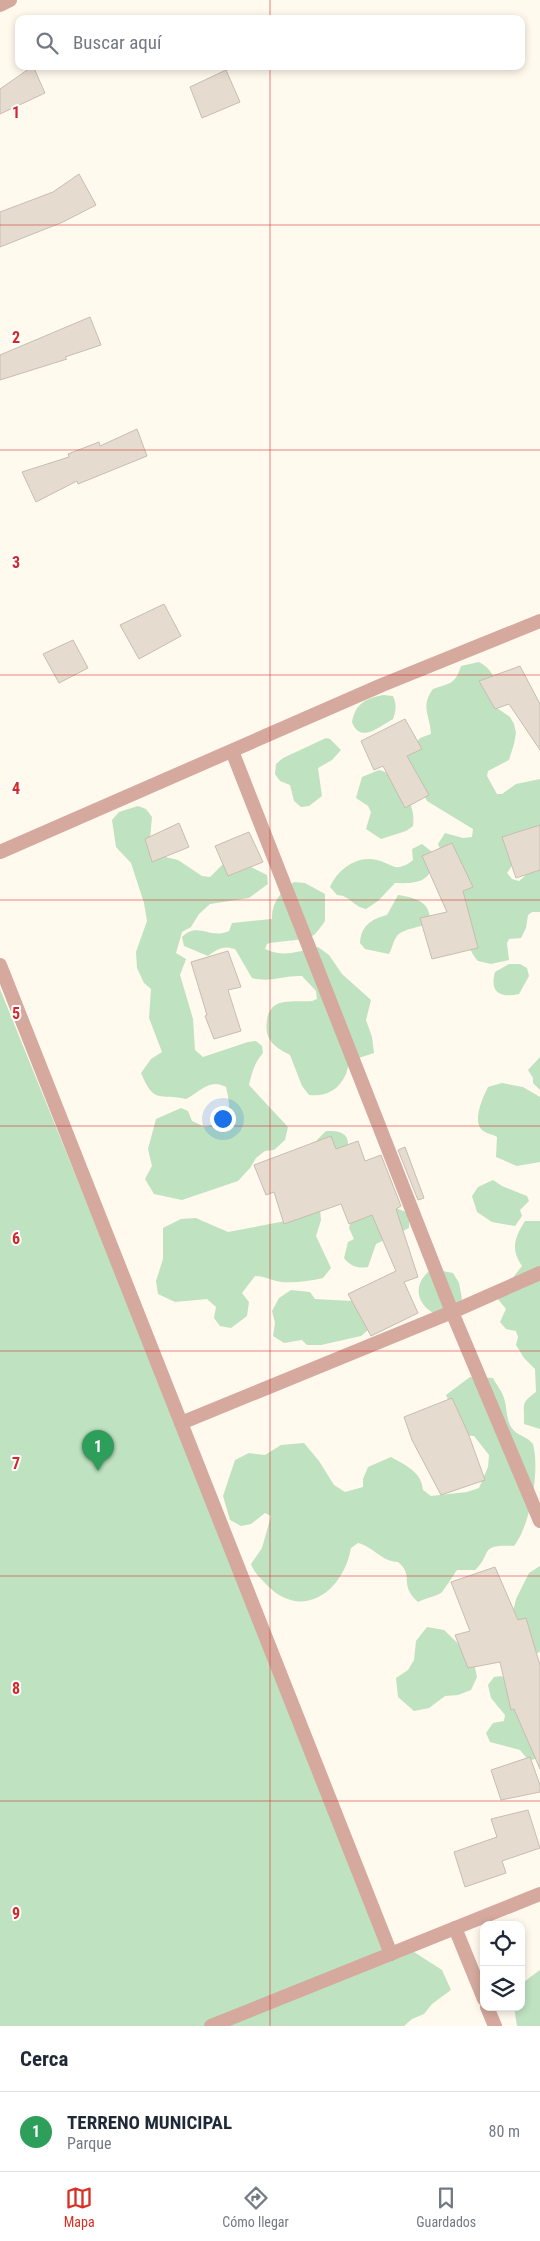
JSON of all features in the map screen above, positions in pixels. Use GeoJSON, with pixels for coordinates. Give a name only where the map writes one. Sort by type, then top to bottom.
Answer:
{"type":"FeatureCollection","features":[{"type":"Feature","properties":{"kind":"street"},"geometry":{"type":"LineString","coordinates":[[0,5],[10,0]]}},
{"type":"Feature","properties":{"kind":"street"},"geometry":{"type":"LineString","coordinates":[[0,852],[382,685],[540,621]]}},
{"type":"Feature","properties":{"kind":"street"},"geometry":{"type":"LineString","coordinates":[[232,751],[452,1312],[540,1521]]}},
{"type":"Feature","properties":{"kind":"street"},"geometry":{"type":"LineString","coordinates":[[0,965],[391,1954]]}},
{"type":"Feature","properties":{"kind":"street"},"geometry":{"type":"LineString","coordinates":[[180,1423],[452,1312],[540,1273]]}},
{"type":"Feature","properties":{"kind":"street"},"geometry":{"type":"LineString","coordinates":[[211,2026],[540,1894]]}},
{"type":"Feature","properties":{"kind":"street"},"geometry":{"type":"LineString","coordinates":[[455,1928],[480,1989]]}},
{"type":"Feature","properties":{"kind":"street"},"geometry":{"type":"LineString","coordinates":[[489,2011],[495,2026]]}},
{"type":"Feature","properties":{"kind":"green space"},"geometry":{"type":"Polygon","coordinates":[[[479,662],[490,671],[495,682],[497,708],[510,717],[516,733],[509,760],[488,771],[487,776],[497,794],[502,794],[516,784],[540,779],[540,826],[507,873],[512,879],[519,881],[540,863],[540,912],[532,912],[528,915],[526,928],[521,938],[509,939],[507,943],[509,960],[491,964],[478,961],[472,953],[469,941],[473,928],[438,844],[445,833],[463,838],[472,837],[473,829],[427,801],[405,757],[420,738],[431,734],[426,706],[433,689],[454,680],[461,666],[479,662]]]}},
{"type":"Feature","properties":{"kind":"green space"},"geometry":{"type":"Polygon","coordinates":[[[383,695],[393,696],[396,708],[393,719],[370,732],[360,732],[355,729],[352,722],[359,706],[366,700],[383,695]]]}},
{"type":"Feature","properties":{"kind":"green space"},"geometry":{"type":"Polygon","coordinates":[[[326,738],[330,739],[341,750],[332,760],[318,768],[322,796],[309,806],[301,807],[294,801],[290,785],[280,781],[275,774],[276,764],[283,758],[326,738]]]}},
{"type":"Feature","properties":{"kind":"green space"},"geometry":{"type":"Polygon","coordinates":[[[379,770],[400,784],[409,801],[414,818],[413,826],[406,831],[381,839],[366,829],[371,812],[368,806],[356,798],[362,777],[379,770]]]}},
{"type":"Feature","properties":{"kind":"green space"},"geometry":{"type":"Polygon","coordinates":[[[138,806],[146,809],[152,817],[150,839],[157,855],[178,860],[202,876],[210,877],[223,864],[231,870],[251,867],[267,875],[268,884],[249,898],[210,904],[199,914],[191,927],[182,932],[176,953],[186,959],[180,975],[193,1019],[195,1050],[203,1057],[248,1042],[256,1041],[262,1046],[263,1053],[254,1068],[249,1085],[288,1127],[285,1140],[274,1150],[265,1151],[256,1158],[238,1181],[182,1200],[154,1194],[145,1179],[152,1166],[148,1149],[156,1119],[181,1108],[188,1111],[192,1121],[205,1127],[225,1118],[228,1114],[229,1103],[226,1087],[215,1084],[186,1099],[159,1096],[150,1090],[141,1073],[151,1059],[162,1052],[149,1018],[151,989],[144,983],[137,968],[136,952],[147,921],[144,903],[131,863],[116,847],[112,820],[119,812],[138,806]]]}},
{"type":"Feature","properties":{"kind":"green space"},"geometry":{"type":"Polygon","coordinates":[[[422,844],[436,855],[428,876],[412,883],[395,883],[378,901],[366,909],[345,897],[337,895],[330,887],[333,880],[343,869],[355,862],[370,859],[395,867],[402,866],[413,860],[412,849],[422,844]]]}},
{"type":"Feature","properties":{"kind":"green space"},"geometry":{"type":"Polygon","coordinates":[[[294,882],[305,883],[325,894],[325,921],[311,937],[267,944],[265,949],[272,952],[285,953],[318,947],[329,955],[342,974],[371,1000],[366,1020],[372,1037],[374,1053],[351,1063],[339,1086],[330,1092],[320,1095],[309,1095],[302,1086],[290,1055],[271,1042],[266,1027],[268,1015],[274,1006],[287,1002],[312,1001],[317,999],[316,991],[302,976],[265,980],[252,978],[235,949],[220,948],[208,956],[184,946],[182,937],[199,930],[222,933],[229,931],[232,923],[272,919],[275,902],[285,889],[294,882]]]}},
{"type":"Feature","properties":{"kind":"green space"},"geometry":{"type":"Polygon","coordinates":[[[398,895],[416,899],[425,905],[430,916],[430,923],[399,934],[394,940],[389,954],[365,949],[360,943],[362,932],[372,921],[387,915],[398,895]]]}},
{"type":"Feature","properties":{"kind":"green space"},"geometry":{"type":"Polygon","coordinates":[[[509,964],[520,964],[527,968],[529,976],[519,994],[502,994],[495,989],[495,972],[509,964]]]}},
{"type":"Feature","properties":{"kind":"green space"},"geometry":{"type":"Polygon","coordinates":[[[0,989],[391,1953],[411,1950],[442,1970],[451,1990],[432,2004],[424,2014],[412,2019],[404,2026],[0,2026],[0,989]]]}},
{"type":"Feature","properties":{"kind":"green space"},"geometry":{"type":"Polygon","coordinates":[[[540,1057],[540,1090],[533,1083],[533,1078],[528,1070],[540,1057]]]}},
{"type":"Feature","properties":{"kind":"green space"},"geometry":{"type":"Polygon","coordinates":[[[502,1083],[523,1087],[540,1097],[540,1162],[517,1166],[496,1157],[497,1137],[482,1130],[479,1126],[479,1109],[488,1087],[502,1083]]]}},
{"type":"Feature","properties":{"kind":"green space"},"geometry":{"type":"Polygon","coordinates":[[[326,1131],[337,1131],[347,1138],[348,1153],[315,1146],[317,1140],[326,1131]]]}},
{"type":"Feature","properties":{"kind":"green space"},"geometry":{"type":"Polygon","coordinates":[[[493,1180],[502,1186],[527,1196],[529,1201],[520,1210],[522,1216],[515,1226],[492,1222],[477,1212],[472,1196],[478,1187],[493,1180]]]}},
{"type":"Feature","properties":{"kind":"green space"},"geometry":{"type":"Polygon","coordinates":[[[394,1207],[406,1212],[409,1218],[409,1228],[376,1244],[368,1267],[361,1268],[349,1263],[344,1258],[348,1242],[354,1239],[349,1228],[351,1221],[394,1207]]]}},
{"type":"Feature","properties":{"kind":"green space"},"geometry":{"type":"Polygon","coordinates":[[[320,1209],[321,1220],[316,1236],[331,1268],[323,1278],[303,1282],[282,1282],[255,1276],[242,1293],[249,1302],[247,1316],[231,1328],[220,1326],[214,1318],[216,1307],[207,1299],[175,1302],[158,1294],[156,1281],[163,1259],[163,1228],[181,1219],[196,1218],[228,1232],[296,1219],[320,1209]]]}},
{"type":"Feature","properties":{"kind":"green space"},"geometry":{"type":"Polygon","coordinates":[[[525,1221],[540,1221],[540,1429],[524,1424],[525,1402],[536,1392],[535,1369],[524,1358],[516,1345],[518,1337],[516,1331],[506,1329],[500,1322],[506,1309],[497,1298],[522,1266],[516,1254],[515,1243],[525,1221]]]}},
{"type":"Feature","properties":{"kind":"green space"},"geometry":{"type":"Polygon","coordinates":[[[432,1269],[453,1273],[459,1283],[462,1299],[457,1307],[437,1315],[424,1306],[419,1294],[421,1281],[432,1269]]]}},
{"type":"Feature","properties":{"kind":"green space"},"geometry":{"type":"Polygon","coordinates":[[[291,1290],[310,1292],[315,1299],[352,1301],[375,1324],[361,1336],[321,1345],[307,1345],[302,1340],[284,1343],[273,1336],[275,1323],[272,1311],[279,1298],[291,1290]]]}},
{"type":"Feature","properties":{"kind":"green space"},"geometry":{"type":"Polygon","coordinates":[[[470,1377],[493,1378],[503,1395],[512,1429],[533,1444],[535,1481],[525,1524],[514,1546],[490,1548],[475,1570],[457,1570],[441,1593],[418,1602],[409,1590],[407,1576],[403,1567],[398,1562],[387,1560],[358,1543],[351,1548],[339,1578],[318,1597],[305,1601],[292,1600],[278,1594],[260,1578],[251,1564],[262,1548],[271,1516],[265,1513],[251,1524],[241,1526],[230,1520],[223,1496],[235,1460],[249,1453],[265,1455],[281,1445],[304,1443],[319,1461],[334,1485],[345,1492],[363,1487],[363,1479],[368,1467],[391,1457],[407,1466],[416,1474],[420,1478],[423,1490],[431,1496],[467,1492],[479,1488],[488,1467],[489,1455],[474,1436],[463,1435],[446,1395],[470,1377]]]}},
{"type":"Feature","properties":{"kind":"green space"},"geometry":{"type":"Polygon","coordinates":[[[540,1566],[540,1652],[537,1653],[526,1644],[512,1616],[516,1599],[529,1573],[540,1566]]]}},
{"type":"Feature","properties":{"kind":"green space"},"geometry":{"type":"Polygon","coordinates":[[[427,1627],[444,1630],[473,1658],[477,1677],[471,1690],[458,1695],[445,1696],[429,1708],[414,1711],[398,1697],[396,1678],[408,1670],[414,1660],[416,1641],[427,1627]]]}},
{"type":"Feature","properties":{"kind":"green space"},"geometry":{"type":"Polygon","coordinates":[[[501,1676],[509,1681],[537,1758],[529,1761],[520,1750],[490,1742],[486,1733],[493,1723],[504,1721],[505,1715],[491,1698],[488,1685],[494,1677],[501,1676]]]}},
{"type":"Feature","properties":{"kind":"green space"},"geometry":{"type":"Polygon","coordinates":[[[540,1970],[540,2026],[517,2026],[515,2011],[525,2011],[525,1981],[540,1970]]]}},
{"type":"Feature","properties":{"kind":"building"},"geometry":{"type":"Polygon","coordinates":[[[27,70],[35,70],[45,93],[0,114],[0,89],[27,70]]]}},
{"type":"Feature","properties":{"kind":"building"},"geometry":{"type":"Polygon","coordinates":[[[226,70],[240,102],[202,118],[190,87],[226,70]]]}},
{"type":"Feature","properties":{"kind":"building"},"geometry":{"type":"Polygon","coordinates":[[[79,174],[96,205],[63,222],[0,247],[0,212],[53,192],[79,174]]]}},
{"type":"Feature","properties":{"kind":"building"},"geometry":{"type":"Polygon","coordinates":[[[90,317],[101,345],[65,357],[67,359],[0,380],[0,355],[90,317]]]}},
{"type":"Feature","properties":{"kind":"building"},"geometry":{"type":"Polygon","coordinates":[[[137,429],[147,456],[78,484],[77,481],[36,502],[22,472],[69,457],[68,454],[99,442],[100,446],[137,429]]]}},
{"type":"Feature","properties":{"kind":"building"},"geometry":{"type":"Polygon","coordinates":[[[164,604],[181,636],[139,659],[120,625],[164,604]]]}},
{"type":"Feature","properties":{"kind":"building"},"geometry":{"type":"Polygon","coordinates":[[[73,640],[88,668],[59,683],[43,654],[73,640]]]}},
{"type":"Feature","properties":{"kind":"building"},"geometry":{"type":"Polygon","coordinates":[[[520,666],[540,704],[540,750],[509,704],[495,709],[479,681],[520,666]]]}},
{"type":"Feature","properties":{"kind":"building"},"geometry":{"type":"Polygon","coordinates":[[[405,719],[422,749],[407,756],[429,795],[405,808],[383,766],[374,770],[361,741],[405,719]]]}},
{"type":"Feature","properties":{"kind":"building"},"geometry":{"type":"Polygon","coordinates":[[[179,823],[189,847],[152,862],[145,839],[179,823]]]}},
{"type":"Feature","properties":{"kind":"building"},"geometry":{"type":"Polygon","coordinates":[[[540,825],[540,870],[516,878],[502,837],[540,825]]]}},
{"type":"Feature","properties":{"kind":"building"},"geometry":{"type":"Polygon","coordinates":[[[249,832],[263,862],[228,876],[215,846],[249,832]]]}},
{"type":"Feature","properties":{"kind":"building"},"geometry":{"type":"Polygon","coordinates":[[[452,843],[473,887],[463,891],[478,948],[432,959],[420,918],[447,912],[422,856],[452,843]]]}},
{"type":"Feature","properties":{"kind":"building"},"geometry":{"type":"Polygon","coordinates":[[[228,951],[241,987],[228,990],[241,1031],[214,1039],[205,1016],[207,1015],[191,962],[228,951]]]}},
{"type":"Feature","properties":{"kind":"building"},"geometry":{"type":"Polygon","coordinates":[[[331,1136],[336,1149],[358,1141],[365,1161],[381,1155],[401,1206],[396,1209],[418,1277],[404,1282],[418,1313],[371,1336],[348,1294],[396,1271],[372,1215],[349,1224],[341,1204],[284,1224],[274,1192],[266,1195],[254,1165],[331,1136]]]}},
{"type":"Feature","properties":{"kind":"building"},"geometry":{"type":"Polygon","coordinates":[[[405,1147],[424,1198],[418,1200],[398,1150],[405,1147]]]}},
{"type":"Feature","properties":{"kind":"building"},"geometry":{"type":"Polygon","coordinates":[[[452,1398],[468,1433],[485,1480],[441,1495],[412,1440],[404,1417],[452,1398]]]}},
{"type":"Feature","properties":{"kind":"building"},"geometry":{"type":"Polygon","coordinates":[[[495,1567],[518,1620],[526,1618],[540,1665],[540,1769],[514,1709],[511,1710],[500,1662],[468,1668],[455,1635],[470,1631],[451,1582],[495,1567]]]}},
{"type":"Feature","properties":{"kind":"building"},"geometry":{"type":"Polygon","coordinates":[[[530,1757],[540,1785],[540,1792],[501,1800],[491,1770],[530,1757]]]}},
{"type":"Feature","properties":{"kind":"building"},"geometry":{"type":"Polygon","coordinates":[[[528,1810],[540,1848],[502,1861],[506,1873],[465,1887],[454,1852],[497,1837],[491,1819],[528,1810]]]}},
{"type":"Feature","properties":{"kind":"place","name":"TERRENO MUNICIPAL"},"geometry":{"type":"Point","coordinates":[98,1471]}}]}
